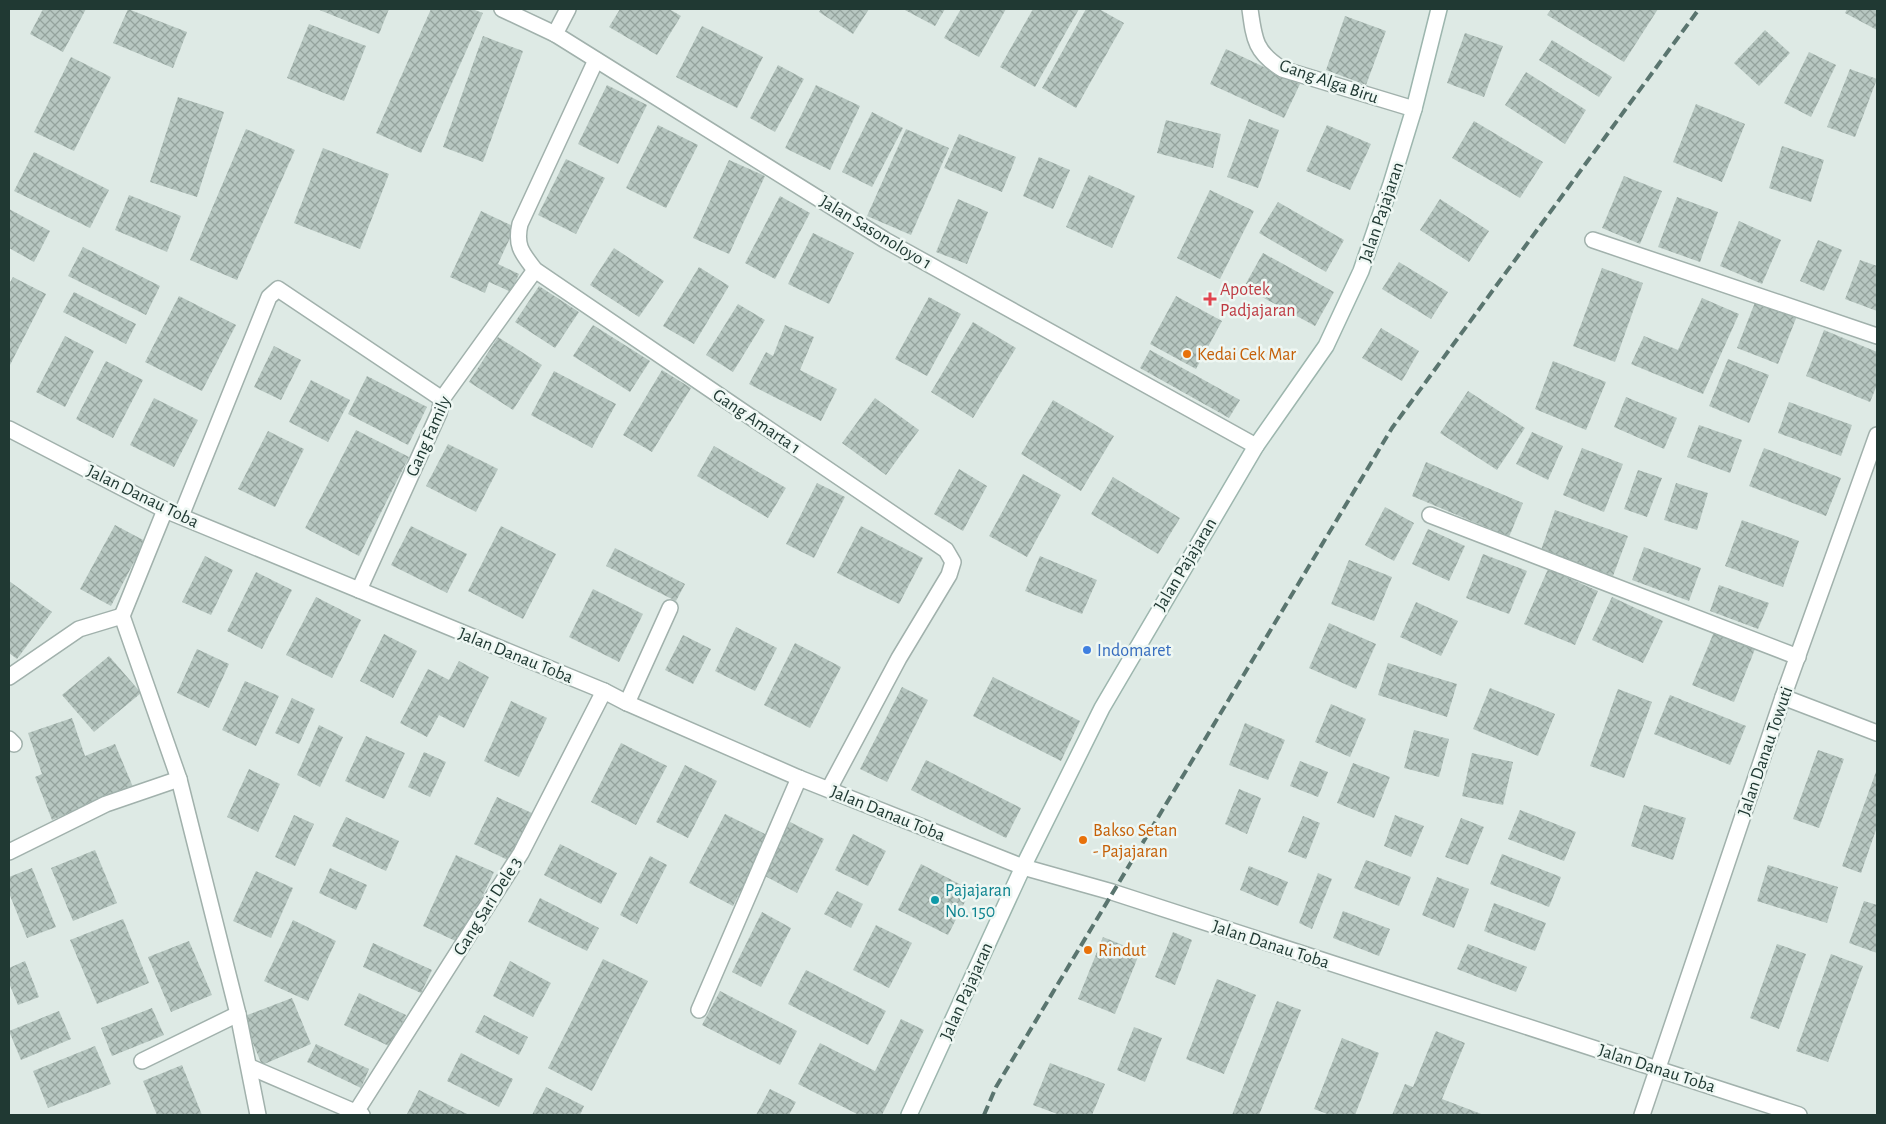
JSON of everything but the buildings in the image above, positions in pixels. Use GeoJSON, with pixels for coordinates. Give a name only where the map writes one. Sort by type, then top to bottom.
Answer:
{"type":"FeatureCollection","features":[{"type":"Feature","properties":{"kind":"street","name":"Jalan Sasonoloyo 1"},"geometry":{"type":"LineString","coordinates":[[502,9],[555,34],[885,240],[1256,446]]}},
{"type":"Feature","properties":{"kind":"street"},"geometry":{"type":"LineString","coordinates":[[555,34],[568,9]]}},
{"type":"Feature","properties":{"kind":"street","name":"Gang Alga Biru"},"geometry":{"type":"LineString","coordinates":[[1250,9],[1254,38],[1267,59],[1282,69],[1414,109]]}},
{"type":"Feature","properties":{"kind":"street","name":"Jalan Pajajaran"},"geometry":{"type":"LineString","coordinates":[[909,1115],[1023,867],[1102,708],[1200,538],[1256,446],[1326,346],[1361,270],[1391,184],[1414,109],[1439,9]]}},
{"type":"Feature","properties":{"kind":"street","name":"Gang Amarta 1"},"geometry":{"type":"LineString","coordinates":[[596,60],[520,224],[518,238],[520,250],[535,270],[938,544],[946,550],[953,562],[949,575],[899,658],[829,789]]}},
{"type":"Feature","properties":{"kind":"street"},"geometry":{"type":"LineString","coordinates":[[1593,240],[1877,336]]}},
{"type":"Feature","properties":{"kind":"street","name":"Gang Family"},"geometry":{"type":"LineString","coordinates":[[359,590],[440,413],[442,398],[535,270]]}},
{"type":"Feature","properties":{"kind":"street"},"geometry":{"type":"LineString","coordinates":[[181,516],[269,297],[278,289],[442,398]]}},
{"type":"Feature","properties":{"kind":"street","name":"Jalan Danau Toba"},"geometry":{"type":"LineString","coordinates":[[9,429],[165,510],[604,691],[627,703],[799,778],[1023,867],[1112,892],[1799,1115]]}},
{"type":"Feature","properties":{"kind":"street","name":"Jalan Danau Towuti"},"geometry":{"type":"LineString","coordinates":[[1642,1115],[1783,697],[1873,463],[1877,436]]}},
{"type":"Feature","properties":{"kind":"street"},"geometry":{"type":"LineString","coordinates":[[165,510],[123,613],[179,779],[238,1014],[258,1115]]}},
{"type":"Feature","properties":{"kind":"street"},"geometry":{"type":"LineString","coordinates":[[1430,515],[1798,657]]}},
{"type":"Feature","properties":{"kind":"street"},"geometry":{"type":"LineString","coordinates":[[627,703],[670,608]]}},
{"type":"Feature","properties":{"kind":"street"},"geometry":{"type":"LineString","coordinates":[[9,677],[79,629],[123,613]]}},
{"type":"Feature","properties":{"kind":"street","name":"Gang Sari Dele 3"},"geometry":{"type":"LineString","coordinates":[[359,1114],[520,853],[604,691]]}},
{"type":"Feature","properties":{"kind":"street"},"geometry":{"type":"LineString","coordinates":[[1783,697],[1877,733]]}},
{"type":"Feature","properties":{"kind":"street"},"geometry":{"type":"LineString","coordinates":[[699,1010],[799,778]]}},
{"type":"Feature","properties":{"kind":"street"},"geometry":{"type":"LineString","coordinates":[[9,852],[106,804],[179,779]]}},
{"type":"Feature","properties":{"kind":"street"},"geometry":{"type":"LineString","coordinates":[[142,1061],[238,1014]]}},
{"type":"Feature","properties":{"kind":"street"},"geometry":{"type":"LineString","coordinates":[[250,1067],[359,1114]]}},
{"type":"Feature","properties":{"kind":"railway"},"geometry":{"type":"LineString","coordinates":[[984,1115],[996,1087],[1392,428],[1699,9]]}},
{"type":"Feature","properties":{"kind":"place","name":"Apotek Padjajaran"},"geometry":{"type":"Point","coordinates":[1210,299]}},
{"type":"Feature","properties":{"kind":"place","name":"Kedai Cek Mar"},"geometry":{"type":"Point","coordinates":[1187,354]}},
{"type":"Feature","properties":{"kind":"place","name":"Indomaret"},"geometry":{"type":"Point","coordinates":[1087,650]}},
{"type":"Feature","properties":{"kind":"place","name":"Bakso Setan - Pajajaran"},"geometry":{"type":"Point","coordinates":[1083,840]}},
{"type":"Feature","properties":{"kind":"place","name":"Pajajaran No. 150"},"geometry":{"type":"Point","coordinates":[935,900]}},
{"type":"Feature","properties":{"kind":"place","name":"Rindut"},"geometry":{"type":"Point","coordinates":[1088,950]}}]}
